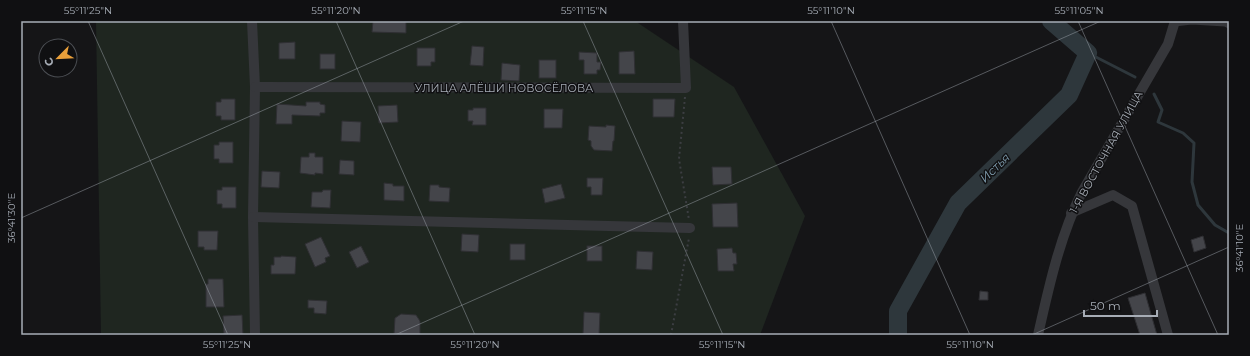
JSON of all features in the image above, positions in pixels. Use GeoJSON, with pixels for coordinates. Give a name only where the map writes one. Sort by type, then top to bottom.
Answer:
{"type":"FeatureCollection","features":[{"type":"Feature","properties":{"kind":"street"},"geometry":{"type":"LineString","coordinates":[[252,21],[255,87],[253,217],[255,335]]}},
{"type":"Feature","properties":{"kind":"street"},"geometry":{"type":"LineString","coordinates":[[683,21],[686,88]]}},
{"type":"Feature","properties":{"kind":"street","name":"1-Я ВОСТОЧНАЯ УЛИЦА"},"geometry":{"type":"LineString","coordinates":[[1038,335],[1049,284],[1071,213],[1168,44],[1174,23]]}},
{"type":"Feature","properties":{"kind":"street","name":"УЛИЦА АЛЁШИ НОВОСЁЛОВА"},"geometry":{"type":"LineString","coordinates":[[255,87],[686,88]]}},
{"type":"Feature","properties":{"kind":"street"},"geometry":{"type":"LineString","coordinates":[[1071,213],[1113,195],[1132,206],[1168,335]]}},
{"type":"Feature","properties":{"kind":"street"},"geometry":{"type":"LineString","coordinates":[[253,217],[690,228]]}},
{"type":"Feature","properties":{"kind":"lane"},"geometry":{"type":"LineString","coordinates":[[1174,23],[1192,22],[1225,24],[1229,26]]}},
{"type":"Feature","properties":{"kind":"path"},"geometry":{"type":"LineString","coordinates":[[671,335],[690,228],[679,159],[686,88]]}},
{"type":"Feature","properties":{"kind":"shaded area"},"geometry":{"type":"Polygon","coordinates":[[[96,21],[635,21],[734,87],[805,216],[760,335],[101,335],[96,21]]]}},
{"type":"Feature","properties":{"kind":"building"},"geometry":{"type":"Polygon","coordinates":[[[373,21],[406,21],[406,33],[372,32],[373,21]]]}},
{"type":"Feature","properties":{"kind":"building"},"geometry":{"type":"Polygon","coordinates":[[[295,42],[295,59],[279,59],[279,43],[295,42]]]}},
{"type":"Feature","properties":{"kind":"building"},"geometry":{"type":"Polygon","coordinates":[[[472,46],[484,47],[483,66],[470,65],[472,46]]]}},
{"type":"Feature","properties":{"kind":"building"},"geometry":{"type":"Polygon","coordinates":[[[417,48],[435,48],[435,62],[431,62],[431,66],[417,66],[417,48]]]}},
{"type":"Feature","properties":{"kind":"building"},"geometry":{"type":"Polygon","coordinates":[[[634,51],[635,74],[619,74],[619,52],[634,51]]]}},
{"type":"Feature","properties":{"kind":"building"},"geometry":{"type":"Polygon","coordinates":[[[579,52],[597,53],[597,62],[601,62],[600,70],[597,70],[597,74],[584,74],[584,60],[579,60],[579,52]]]}},
{"type":"Feature","properties":{"kind":"building"},"geometry":{"type":"Polygon","coordinates":[[[320,54],[335,54],[335,69],[320,69],[320,54]]]}},
{"type":"Feature","properties":{"kind":"building"},"geometry":{"type":"Polygon","coordinates":[[[539,60],[556,60],[556,78],[539,78],[539,60]]]}},
{"type":"Feature","properties":{"kind":"building"},"geometry":{"type":"Polygon","coordinates":[[[502,63],[520,65],[519,81],[501,80],[502,63]]]}},
{"type":"Feature","properties":{"kind":"building"},"geometry":{"type":"Polygon","coordinates":[[[221,99],[235,99],[235,120],[221,120],[221,116],[216,116],[216,102],[221,102],[221,99]]]}},
{"type":"Feature","properties":{"kind":"building"},"geometry":{"type":"Polygon","coordinates":[[[653,99],[675,99],[674,117],[653,117],[653,99]]]}},
{"type":"Feature","properties":{"kind":"building"},"geometry":{"type":"Polygon","coordinates":[[[306,102],[320,102],[320,104],[325,105],[325,113],[320,113],[320,116],[292,115],[292,124],[276,124],[277,104],[306,106],[306,102]]]}},
{"type":"Feature","properties":{"kind":"building"},"geometry":{"type":"Polygon","coordinates":[[[397,105],[398,122],[379,123],[378,106],[397,105]]]}},
{"type":"Feature","properties":{"kind":"building"},"geometry":{"type":"Polygon","coordinates":[[[473,108],[486,108],[486,125],[472,125],[473,121],[468,121],[468,110],[473,110],[473,108]]]}},
{"type":"Feature","properties":{"kind":"building"},"geometry":{"type":"Polygon","coordinates":[[[544,109],[563,109],[562,128],[544,128],[544,109]]]}},
{"type":"Feature","properties":{"kind":"building"},"geometry":{"type":"Polygon","coordinates":[[[342,121],[361,122],[360,142],[341,141],[342,121]]]}},
{"type":"Feature","properties":{"kind":"building"},"geometry":{"type":"Polygon","coordinates":[[[606,125],[615,126],[612,151],[594,150],[591,146],[591,141],[588,140],[589,126],[606,127],[606,125]]]}},
{"type":"Feature","properties":{"kind":"building"},"geometry":{"type":"Polygon","coordinates":[[[219,142],[233,142],[233,163],[219,163],[219,159],[214,159],[214,145],[219,145],[219,142]]]}},
{"type":"Feature","properties":{"kind":"building"},"geometry":{"type":"Polygon","coordinates":[[[309,153],[315,153],[315,157],[323,157],[323,174],[315,173],[315,175],[300,173],[301,157],[309,157],[309,153]]]}},
{"type":"Feature","properties":{"kind":"building"},"geometry":{"type":"Polygon","coordinates":[[[340,160],[354,161],[354,175],[339,174],[340,160]]]}},
{"type":"Feature","properties":{"kind":"building"},"geometry":{"type":"Polygon","coordinates":[[[712,167],[731,167],[732,184],[713,185],[712,167]]]}},
{"type":"Feature","properties":{"kind":"building"},"geometry":{"type":"Polygon","coordinates":[[[262,171],[280,172],[279,188],[261,187],[262,171]]]}},
{"type":"Feature","properties":{"kind":"building"},"geometry":{"type":"Polygon","coordinates":[[[587,178],[603,178],[602,195],[591,195],[591,187],[587,187],[587,178]]]}},
{"type":"Feature","properties":{"kind":"building"},"geometry":{"type":"Polygon","coordinates":[[[384,183],[393,184],[393,186],[404,186],[404,201],[384,200],[384,183]]]}},
{"type":"Feature","properties":{"kind":"building"},"geometry":{"type":"Polygon","coordinates":[[[561,184],[565,198],[545,203],[542,189],[561,184]]]}},
{"type":"Feature","properties":{"kind":"building"},"geometry":{"type":"Polygon","coordinates":[[[430,185],[439,185],[439,187],[450,188],[449,202],[429,201],[430,185]]]}},
{"type":"Feature","properties":{"kind":"building"},"geometry":{"type":"Polygon","coordinates":[[[222,187],[236,187],[236,208],[222,208],[222,204],[217,204],[217,190],[222,190],[222,187]]]}},
{"type":"Feature","properties":{"kind":"building"},"geometry":{"type":"Polygon","coordinates":[[[323,190],[331,190],[330,208],[311,207],[312,192],[322,192],[323,190]]]}},
{"type":"Feature","properties":{"kind":"building"},"geometry":{"type":"Polygon","coordinates":[[[737,203],[738,227],[713,227],[712,204],[737,203]]]}},
{"type":"Feature","properties":{"kind":"building"},"geometry":{"type":"Polygon","coordinates":[[[198,231],[218,231],[217,250],[204,250],[204,247],[198,247],[198,231]]]}},
{"type":"Feature","properties":{"kind":"building"},"geometry":{"type":"Polygon","coordinates":[[[462,234],[479,235],[478,252],[461,251],[462,234]]]}},
{"type":"Feature","properties":{"kind":"building"},"geometry":{"type":"Polygon","coordinates":[[[1203,236],[1206,248],[1194,252],[1191,240],[1203,236]]]}},
{"type":"Feature","properties":{"kind":"building"},"geometry":{"type":"Polygon","coordinates":[[[321,237],[330,256],[325,258],[326,262],[315,267],[305,244],[321,237]]]}},
{"type":"Feature","properties":{"kind":"building"},"geometry":{"type":"Polygon","coordinates":[[[510,244],[525,244],[525,260],[510,260],[510,244]]]}},
{"type":"Feature","properties":{"kind":"building"},"geometry":{"type":"Polygon","coordinates":[[[361,246],[369,262],[357,268],[349,252],[361,246]]]}},
{"type":"Feature","properties":{"kind":"building"},"geometry":{"type":"Polygon","coordinates":[[[587,246],[602,246],[602,261],[587,261],[587,246]]]}},
{"type":"Feature","properties":{"kind":"building"},"geometry":{"type":"Polygon","coordinates":[[[732,248],[733,253],[736,253],[737,264],[733,264],[734,271],[718,271],[717,249],[732,248]]]}},
{"type":"Feature","properties":{"kind":"building"},"geometry":{"type":"Polygon","coordinates":[[[637,251],[653,252],[652,270],[636,269],[637,251]]]}},
{"type":"Feature","properties":{"kind":"building"},"geometry":{"type":"Polygon","coordinates":[[[274,257],[296,257],[295,274],[271,274],[271,265],[274,265],[274,257]]]}},
{"type":"Feature","properties":{"kind":"building"},"geometry":{"type":"Polygon","coordinates":[[[208,279],[223,279],[224,307],[206,307],[206,284],[208,284],[208,279]]]}},
{"type":"Feature","properties":{"kind":"building"},"geometry":{"type":"Polygon","coordinates":[[[980,291],[988,292],[988,300],[979,300],[980,291]]]}},
{"type":"Feature","properties":{"kind":"building"},"geometry":{"type":"Polygon","coordinates":[[[1145,293],[1157,335],[1140,335],[1128,298],[1145,293]]]}},
{"type":"Feature","properties":{"kind":"building"},"geometry":{"type":"Polygon","coordinates":[[[308,300],[327,301],[326,314],[314,313],[314,308],[308,308],[308,300]]]}},
{"type":"Feature","properties":{"kind":"building"},"geometry":{"type":"Polygon","coordinates":[[[584,312],[600,313],[599,335],[583,334],[584,312]]]}},
{"type":"Feature","properties":{"kind":"building"},"geometry":{"type":"Polygon","coordinates":[[[401,314],[416,315],[420,321],[420,335],[394,334],[395,318],[401,314]]]}},
{"type":"Feature","properties":{"kind":"building"},"geometry":{"type":"Polygon","coordinates":[[[242,315],[243,335],[224,335],[223,316],[242,315]]]}},
{"type":"Feature","properties":{"kind":"waterway","name":"Истья"},"geometry":{"type":"LineString","coordinates":[[898,335],[898,311],[958,203],[1069,95],[1088,53],[1051,21]]}},
{"type":"Feature","properties":{"kind":"waterway"},"geometry":{"type":"LineString","coordinates":[[1088,53],[1135,77]]}},
{"type":"Feature","properties":{"kind":"waterway"},"geometry":{"type":"LineString","coordinates":[[1154,94],[1162,110],[1158,122],[1183,133],[1194,143],[1192,182],[1198,205],[1215,225],[1229,233]]}}]}
